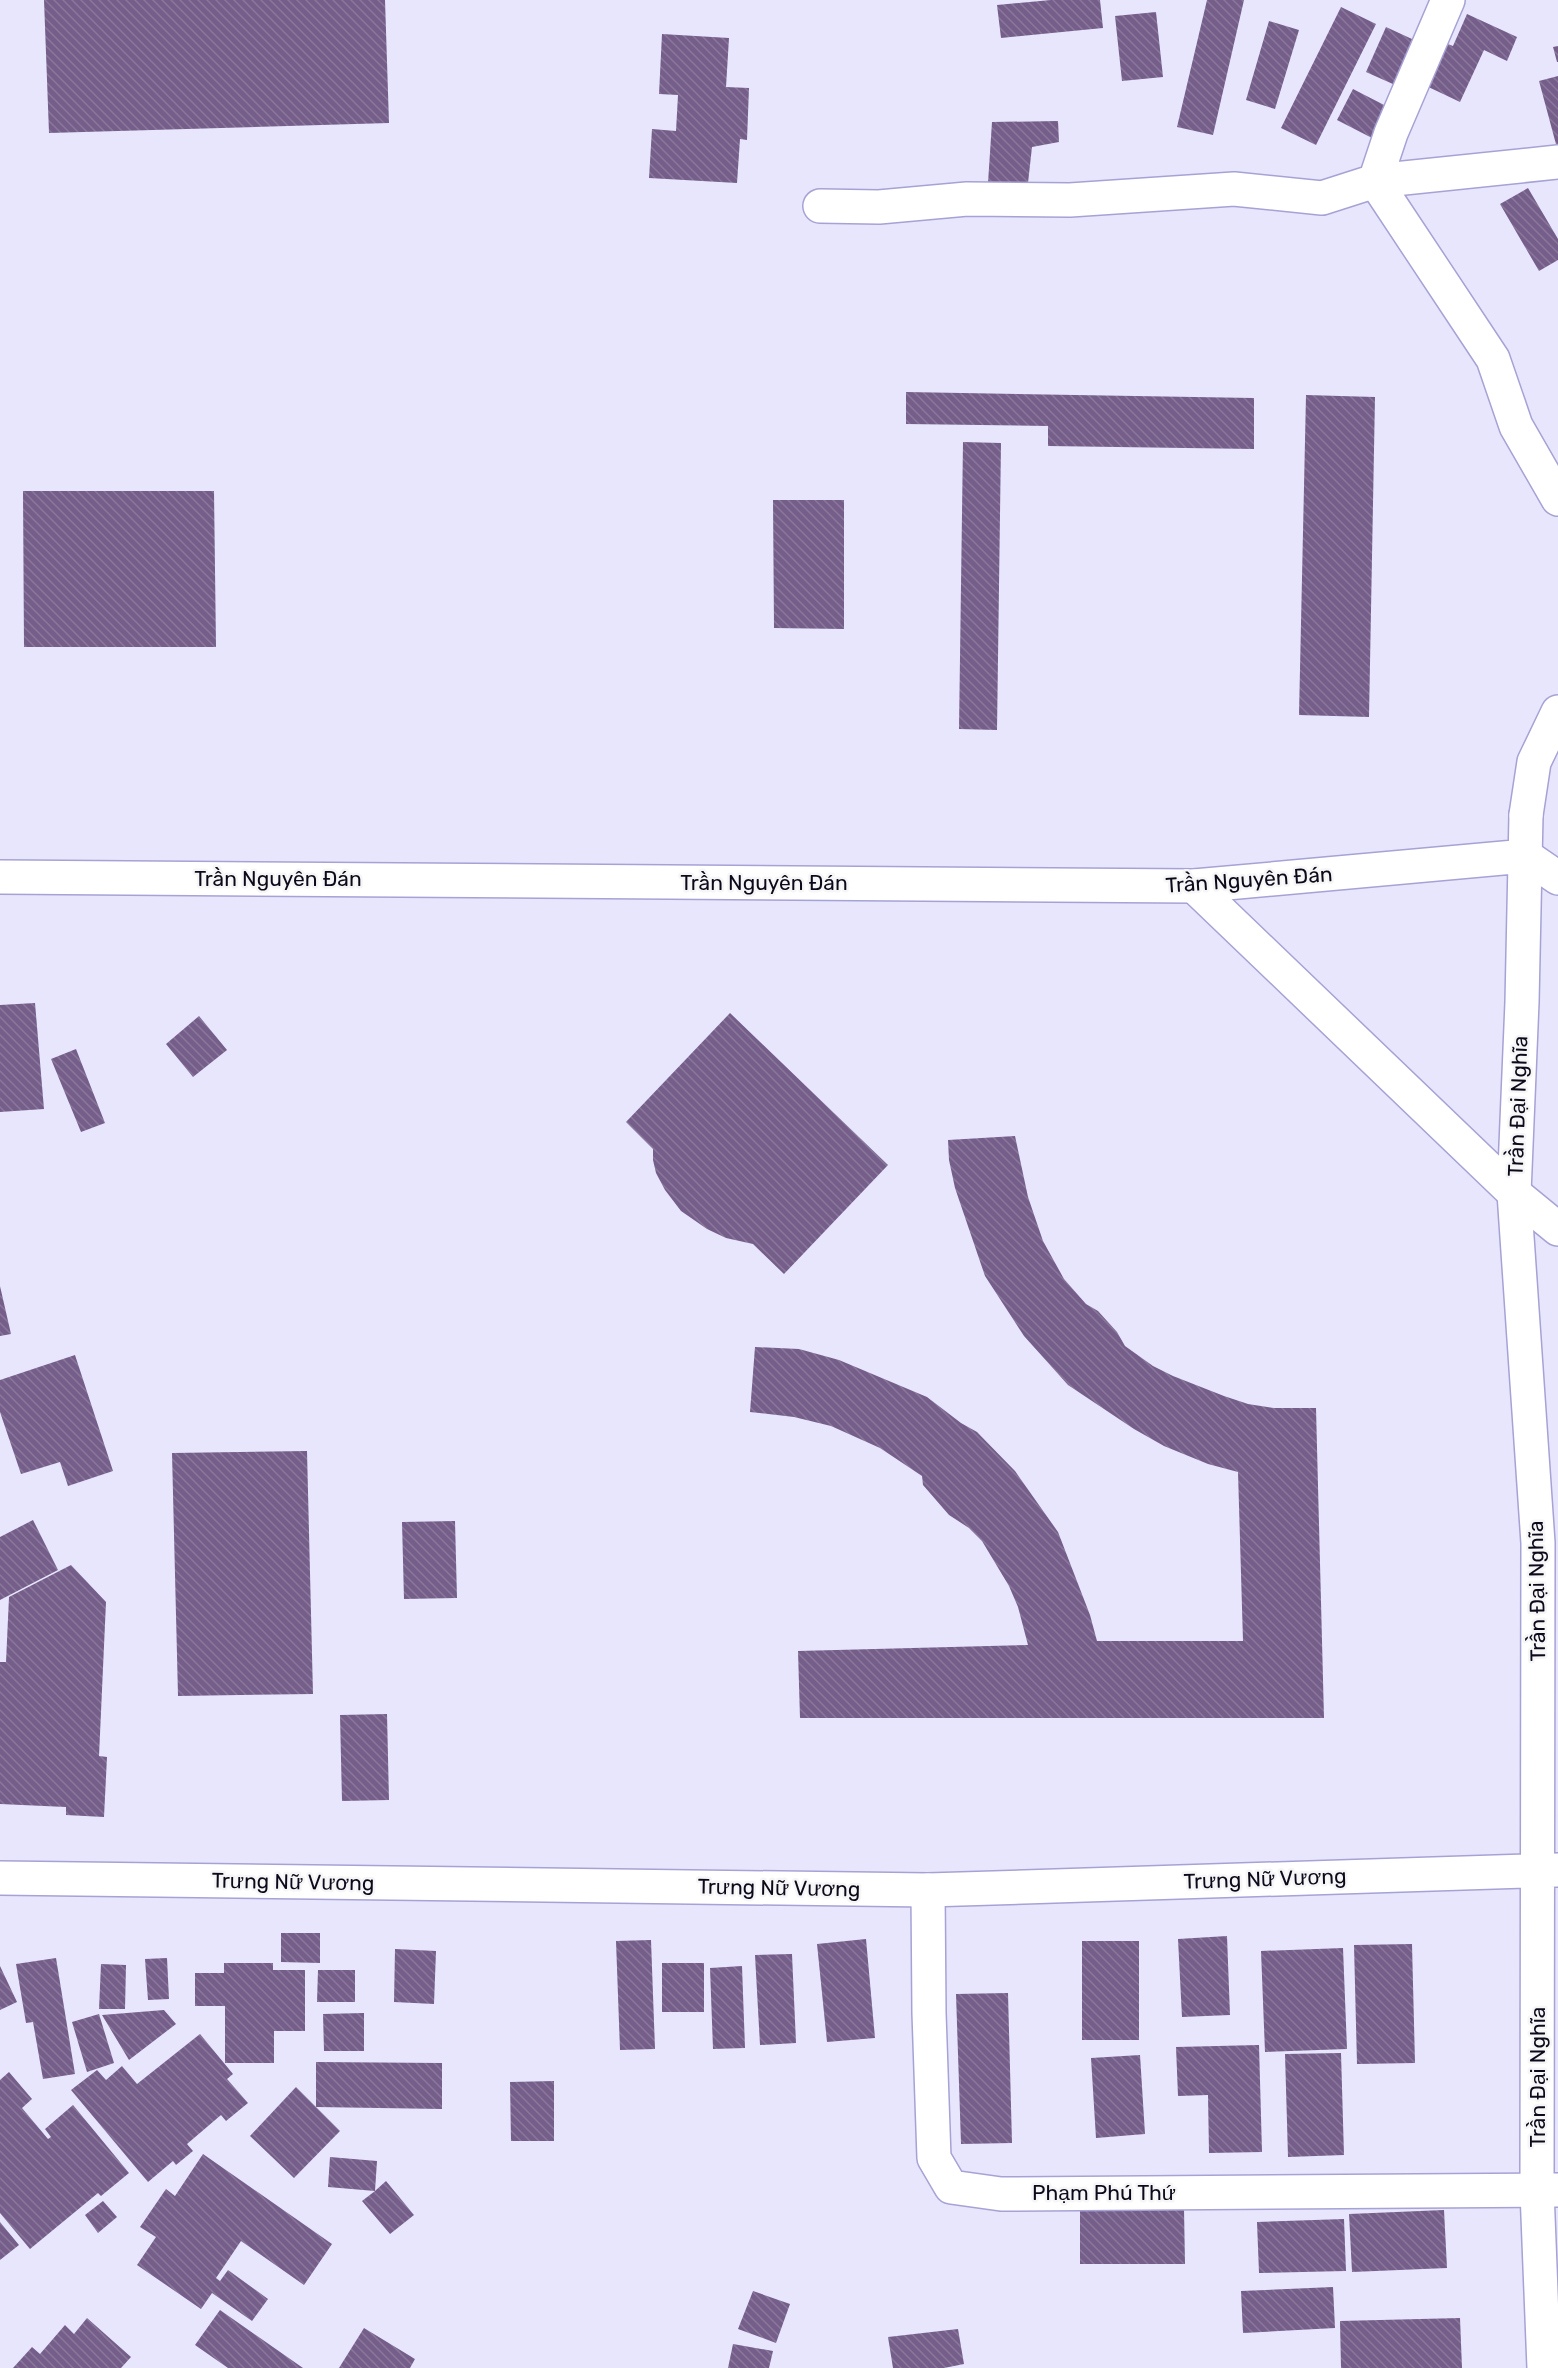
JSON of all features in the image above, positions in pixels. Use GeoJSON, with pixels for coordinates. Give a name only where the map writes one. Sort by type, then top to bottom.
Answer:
{"type":"FeatureCollection","features":[{"type":"Feature","properties":{"kind":"street"},"geometry":{"type":"LineString","coordinates":[[1375,181],[1391,133],[1448,0]]}},
{"type":"Feature","properties":{"kind":"street"},"geometry":{"type":"LineString","coordinates":[[820,206],[879,207],[967,199],[1070,200],[1234,189],[1322,198],[1375,181],[1558,162]]}},
{"type":"Feature","properties":{"kind":"street"},"geometry":{"type":"LineString","coordinates":[[1375,181],[1493,359],[1516,426],[1558,500]]}},
{"type":"Feature","properties":{"kind":"street","name":"Trần Đại Nghĩa"},"geometry":{"type":"LineString","coordinates":[[1544,2368],[1548,2191],[1548,1544],[1514,1193],[1526,815],[1534,762],[1558,712]]}},
{"type":"Feature","properties":{"kind":"street"},"geometry":{"type":"LineString","coordinates":[[1526,856],[1558,878]]}},
{"type":"Feature","properties":{"kind":"street","name":"Trần Nguyên Đán"},"geometry":{"type":"LineString","coordinates":[[0,877],[1194,886],[1526,856]]}},
{"type":"Feature","properties":{"kind":"street"},"geometry":{"type":"LineString","coordinates":[[1194,886],[1514,1193],[1558,1229]]}},
{"type":"Feature","properties":{"kind":"street","name":"Trưng Nữ Vương"},"geometry":{"type":"LineString","coordinates":[[0,1878],[928,1890],[1548,1871]]}},
{"type":"Feature","properties":{"kind":"street","name":"Phạm Phú Thứ"},"geometry":{"type":"LineString","coordinates":[[928,1890],[934,2158],[951,2187],[1001,2194],[1548,2191]]}},
{"type":"Feature","properties":{"kind":"building"},"geometry":{"type":"Polygon","coordinates":[[[44,0],[385,0],[389,123],[49,133],[44,0]]]}},
{"type":"Feature","properties":{"kind":"building"},"geometry":{"type":"Polygon","coordinates":[[[1051,0],[1100,0],[1103,28],[1001,38],[997,5],[1051,0]]]}},
{"type":"Feature","properties":{"kind":"building"},"geometry":{"type":"Polygon","coordinates":[[[1207,0],[1244,0],[1213,135],[1177,127],[1207,0]]]}},
{"type":"Feature","properties":{"kind":"building"},"geometry":{"type":"Polygon","coordinates":[[[1341,7],[1376,24],[1316,145],[1281,128],[1341,7]]]}},
{"type":"Feature","properties":{"kind":"building"},"geometry":{"type":"Polygon","coordinates":[[[1156,12],[1163,77],[1122,81],[1115,16],[1156,12]]]}},
{"type":"Feature","properties":{"kind":"building"},"geometry":{"type":"Polygon","coordinates":[[[1467,14],[1517,37],[1507,61],[1484,50],[1460,102],[1420,83],[1440,41],[1453,46],[1467,14]]]}},
{"type":"Feature","properties":{"kind":"building"},"geometry":{"type":"Polygon","coordinates":[[[1269,21],[1299,30],[1275,109],[1246,100],[1269,21]]]}},
{"type":"Feature","properties":{"kind":"building"},"geometry":{"type":"Polygon","coordinates":[[[1386,27],[1425,45],[1404,89],[1366,72],[1386,27]]]}},
{"type":"Feature","properties":{"kind":"building"},"geometry":{"type":"Polygon","coordinates":[[[662,34],[729,38],[726,87],[749,88],[747,140],[740,139],[737,183],[649,178],[652,129],[676,131],[678,95],[659,94],[662,34]]]}},
{"type":"Feature","properties":{"kind":"building"},"geometry":{"type":"Polygon","coordinates":[[[1558,46],[1558,62],[1557,62],[1553,47],[1558,46]]]}},
{"type":"Feature","properties":{"kind":"building"},"geometry":{"type":"Polygon","coordinates":[[[1558,76],[1558,148],[1557,148],[1539,81],[1558,76]]]}},
{"type":"Feature","properties":{"kind":"building"},"geometry":{"type":"Polygon","coordinates":[[[1353,89],[1388,107],[1372,138],[1337,120],[1353,89]]]}},
{"type":"Feature","properties":{"kind":"building"},"geometry":{"type":"Polygon","coordinates":[[[1058,121],[1059,142],[1032,147],[1028,183],[988,183],[992,122],[1058,121]]]}},
{"type":"Feature","properties":{"kind":"building"},"geometry":{"type":"Polygon","coordinates":[[[1528,188],[1558,239],[1558,260],[1539,271],[1500,204],[1528,188]]]}},
{"type":"Feature","properties":{"kind":"building"},"geometry":{"type":"Polygon","coordinates":[[[906,392],[1254,398],[1254,449],[1048,446],[1048,426],[906,424],[906,392]]]}},
{"type":"Feature","properties":{"kind":"building"},"geometry":{"type":"Polygon","coordinates":[[[1306,395],[1375,397],[1369,717],[1299,715],[1306,395]]]}},
{"type":"Feature","properties":{"kind":"building"},"geometry":{"type":"Polygon","coordinates":[[[963,442],[1001,443],[997,730],[959,729],[963,442]]]}},
{"type":"Feature","properties":{"kind":"building"},"geometry":{"type":"Polygon","coordinates":[[[23,491],[214,491],[216,647],[24,647],[23,491]]]}},
{"type":"Feature","properties":{"kind":"building"},"geometry":{"type":"Polygon","coordinates":[[[773,500],[844,500],[844,629],[774,628],[773,500]]]}},
{"type":"Feature","properties":{"kind":"building"},"geometry":{"type":"Polygon","coordinates":[[[35,1003],[44,1109],[0,1112],[0,1005],[35,1003]]]}},
{"type":"Feature","properties":{"kind":"building"},"geometry":{"type":"Polygon","coordinates":[[[730,1013],[888,1165],[784,1274],[753,1244],[726,1238],[707,1229],[681,1211],[665,1190],[656,1173],[653,1149],[626,1122],[730,1013]]]}},
{"type":"Feature","properties":{"kind":"building"},"geometry":{"type":"Polygon","coordinates":[[[199,1016],[227,1050],[193,1077],[166,1044],[199,1016]]]}},
{"type":"Feature","properties":{"kind":"building"},"geometry":{"type":"Polygon","coordinates":[[[76,1049],[105,1123],[81,1132],[51,1059],[76,1049]]]}},
{"type":"Feature","properties":{"kind":"building"},"geometry":{"type":"Polygon","coordinates":[[[1015,1136],[1028,1197],[1043,1241],[1064,1279],[1086,1304],[1098,1311],[1117,1332],[1125,1346],[1153,1366],[1173,1376],[1248,1404],[1274,1408],[1316,1408],[1324,1718],[800,1718],[798,1651],[1028,1645],[1018,1607],[1009,1586],[982,1541],[969,1528],[949,1515],[923,1485],[922,1476],[880,1448],[831,1426],[794,1417],[750,1412],[755,1347],[799,1349],[839,1360],[927,1397],[961,1423],[977,1432],[1015,1471],[1058,1532],[1090,1615],[1097,1641],[1243,1641],[1238,1472],[1208,1464],[1164,1446],[1068,1385],[1024,1336],[985,1276],[955,1188],[949,1160],[948,1140],[1015,1136]]]}},
{"type":"Feature","properties":{"kind":"building"},"geometry":{"type":"Polygon","coordinates":[[[0,1286],[11,1334],[0,1336],[0,1286]]]}},
{"type":"Feature","properties":{"kind":"building"},"geometry":{"type":"Polygon","coordinates":[[[75,1355],[113,1471],[68,1486],[60,1462],[21,1474],[0,1412],[0,1380],[75,1355]]]}},
{"type":"Feature","properties":{"kind":"building"},"geometry":{"type":"Polygon","coordinates":[[[307,1451],[313,1694],[178,1696],[172,1453],[307,1451]]]}},
{"type":"Feature","properties":{"kind":"building"},"geometry":{"type":"Polygon","coordinates":[[[33,1520],[58,1570],[0,1600],[0,1537],[33,1520]]]}},
{"type":"Feature","properties":{"kind":"building"},"geometry":{"type":"Polygon","coordinates":[[[455,1521],[457,1598],[404,1599],[402,1522],[455,1521]]]}},
{"type":"Feature","properties":{"kind":"building"},"geometry":{"type":"Polygon","coordinates":[[[71,1565],[106,1602],[99,1756],[107,1757],[104,1817],[66,1815],[66,1807],[0,1804],[0,1662],[6,1662],[9,1597],[71,1565]]]}},
{"type":"Feature","properties":{"kind":"building"},"geometry":{"type":"Polygon","coordinates":[[[387,1714],[389,1800],[342,1801],[340,1715],[387,1714]]]}},
{"type":"Feature","properties":{"kind":"building"},"geometry":{"type":"Polygon","coordinates":[[[281,1933],[320,1933],[320,1963],[281,1962],[281,1933]]]}},
{"type":"Feature","properties":{"kind":"building"},"geometry":{"type":"Polygon","coordinates":[[[1227,1936],[1230,2015],[1182,2017],[1178,1939],[1227,1936]]]}},
{"type":"Feature","properties":{"kind":"building"},"geometry":{"type":"Polygon","coordinates":[[[866,1939],[875,2038],[827,2042],[817,1944],[866,1939]]]}},
{"type":"Feature","properties":{"kind":"building"},"geometry":{"type":"Polygon","coordinates":[[[651,1940],[655,2049],[620,2050],[616,1941],[651,1940]]]}},
{"type":"Feature","properties":{"kind":"building"},"geometry":{"type":"Polygon","coordinates":[[[1082,1941],[1139,1941],[1139,2040],[1082,2040],[1082,1941]]]}},
{"type":"Feature","properties":{"kind":"building"},"geometry":{"type":"Polygon","coordinates":[[[1412,1944],[1415,2063],[1357,2064],[1354,1945],[1412,1944]]]}},
{"type":"Feature","properties":{"kind":"building"},"geometry":{"type":"Polygon","coordinates":[[[1343,1948],[1347,2049],[1265,2052],[1261,1951],[1343,1948]]]}},
{"type":"Feature","properties":{"kind":"building"},"geometry":{"type":"Polygon","coordinates":[[[395,1949],[436,1951],[434,2004],[394,2002],[395,1949]]]}},
{"type":"Feature","properties":{"kind":"building"},"geometry":{"type":"Polygon","coordinates":[[[792,1954],[796,2043],[760,2045],[755,1955],[792,1954]]]}},
{"type":"Feature","properties":{"kind":"building"},"geometry":{"type":"Polygon","coordinates":[[[56,1958],[75,2074],[43,2079],[33,2022],[26,2023],[16,1964],[56,1958]]]}},
{"type":"Feature","properties":{"kind":"building"},"geometry":{"type":"Polygon","coordinates":[[[167,1958],[169,1999],[148,2000],[145,1959],[167,1958]]]}},
{"type":"Feature","properties":{"kind":"building"},"geometry":{"type":"Polygon","coordinates":[[[224,1963],[273,1963],[273,1970],[305,1970],[305,2031],[274,2031],[274,2063],[225,2063],[225,2006],[195,2006],[195,1973],[224,1973],[224,1963]]]}},
{"type":"Feature","properties":{"kind":"building"},"geometry":{"type":"Polygon","coordinates":[[[662,1963],[704,1963],[704,2012],[662,2012],[662,1963]]]}},
{"type":"Feature","properties":{"kind":"building"},"geometry":{"type":"Polygon","coordinates":[[[101,1964],[126,1965],[125,2009],[99,2009],[101,1964]]]}},
{"type":"Feature","properties":{"kind":"building"},"geometry":{"type":"Polygon","coordinates":[[[0,1966],[17,2002],[0,2010],[0,1966]]]}},
{"type":"Feature","properties":{"kind":"building"},"geometry":{"type":"Polygon","coordinates":[[[742,1966],[745,2048],[713,2049],[710,1968],[742,1966]]]}},
{"type":"Feature","properties":{"kind":"building"},"geometry":{"type":"Polygon","coordinates":[[[318,1970],[355,1970],[355,2002],[317,2002],[318,1970]]]}},
{"type":"Feature","properties":{"kind":"building"},"geometry":{"type":"Polygon","coordinates":[[[1008,1993],[1012,2143],[961,2144],[956,1994],[1008,1993]]]}},
{"type":"Feature","properties":{"kind":"building"},"geometry":{"type":"Polygon","coordinates":[[[164,2010],[176,2024],[129,2060],[102,2015],[164,2010]]]}},
{"type":"Feature","properties":{"kind":"building"},"geometry":{"type":"Polygon","coordinates":[[[364,2013],[364,2051],[324,2051],[323,2014],[364,2013]]]}},
{"type":"Feature","properties":{"kind":"building"},"geometry":{"type":"Polygon","coordinates":[[[99,2014],[114,2063],[87,2072],[72,2022],[99,2014]]]}},
{"type":"Feature","properties":{"kind":"building"},"geometry":{"type":"Polygon","coordinates":[[[200,2034],[233,2074],[227,2079],[248,2103],[226,2121],[221,2115],[187,2144],[193,2151],[176,2165],[173,2161],[148,2182],[71,2090],[97,2070],[106,2080],[122,2066],[137,2084],[200,2034]]]}},
{"type":"Feature","properties":{"kind":"building"},"geometry":{"type":"Polygon","coordinates":[[[1259,2045],[1262,2152],[1209,2153],[1208,2095],[1178,2096],[1176,2047],[1259,2045]]]}},
{"type":"Feature","properties":{"kind":"building"},"geometry":{"type":"Polygon","coordinates":[[[1341,2053],[1344,2155],[1288,2157],[1285,2054],[1341,2053]]]}},
{"type":"Feature","properties":{"kind":"building"},"geometry":{"type":"Polygon","coordinates":[[[1140,2055],[1145,2134],[1096,2138],[1091,2058],[1140,2055]]]}},
{"type":"Feature","properties":{"kind":"building"},"geometry":{"type":"Polygon","coordinates":[[[316,2062],[442,2063],[442,2109],[316,2107],[316,2062]]]}},
{"type":"Feature","properties":{"kind":"building"},"geometry":{"type":"Polygon","coordinates":[[[9,2072],[32,2099],[22,2108],[48,2139],[51,2137],[45,2129],[73,2105],[129,2173],[101,2196],[98,2193],[30,2249],[0,2213],[0,2080],[9,2072]]]}},
{"type":"Feature","properties":{"kind":"building"},"geometry":{"type":"Polygon","coordinates":[[[554,2081],[554,2141],[511,2141],[510,2082],[554,2081]]]}},
{"type":"Feature","properties":{"kind":"building"},"geometry":{"type":"Polygon","coordinates":[[[296,2087],[340,2131],[294,2178],[250,2136],[296,2087]]]}},
{"type":"Feature","properties":{"kind":"building"},"geometry":{"type":"Polygon","coordinates":[[[203,2154],[332,2244],[304,2285],[241,2241],[216,2278],[220,2281],[228,2270],[268,2299],[252,2321],[212,2293],[201,2309],[137,2265],[156,2237],[140,2227],[166,2189],[175,2196],[203,2154]]]}},
{"type":"Feature","properties":{"kind":"building"},"geometry":{"type":"Polygon","coordinates":[[[330,2157],[377,2161],[375,2191],[328,2187],[330,2157]]]}},
{"type":"Feature","properties":{"kind":"building"},"geometry":{"type":"Polygon","coordinates":[[[386,2181],[414,2215],[390,2234],[362,2201],[386,2181]]]}},
{"type":"Feature","properties":{"kind":"building"},"geometry":{"type":"Polygon","coordinates":[[[103,2201],[117,2217],[98,2233],[85,2215],[103,2201]]]}},
{"type":"Feature","properties":{"kind":"building"},"geometry":{"type":"Polygon","coordinates":[[[1080,2209],[1184,2209],[1185,2264],[1080,2264],[1080,2209]]]}},
{"type":"Feature","properties":{"kind":"building"},"geometry":{"type":"Polygon","coordinates":[[[1444,2210],[1447,2268],[1352,2272],[1349,2214],[1444,2210]]]}},
{"type":"Feature","properties":{"kind":"building"},"geometry":{"type":"Polygon","coordinates":[[[1344,2219],[1346,2271],[1259,2273],[1257,2222],[1344,2219]]]}},
{"type":"Feature","properties":{"kind":"building"},"geometry":{"type":"Polygon","coordinates":[[[0,2222],[19,2245],[0,2260],[0,2222]]]}},
{"type":"Feature","properties":{"kind":"building"},"geometry":{"type":"Polygon","coordinates":[[[1333,2287],[1335,2328],[1243,2333],[1241,2291],[1333,2287]]]}},
{"type":"Feature","properties":{"kind":"building"},"geometry":{"type":"Polygon","coordinates":[[[753,2291],[790,2304],[776,2343],[738,2329],[753,2291]]]}},
{"type":"Feature","properties":{"kind":"building"},"geometry":{"type":"Polygon","coordinates":[[[220,2310],[303,2368],[228,2368],[195,2345],[220,2310]]]}},
{"type":"Feature","properties":{"kind":"building"},"geometry":{"type":"Polygon","coordinates":[[[87,2318],[131,2357],[121,2368],[13,2368],[32,2347],[40,2354],[65,2325],[74,2334],[87,2318]]]}},
{"type":"Feature","properties":{"kind":"building"},"geometry":{"type":"Polygon","coordinates":[[[1460,2318],[1462,2368],[1341,2368],[1340,2321],[1460,2318]]]}},
{"type":"Feature","properties":{"kind":"building"},"geometry":{"type":"Polygon","coordinates":[[[364,2328],[415,2359],[410,2368],[339,2368],[364,2328]]]}},
{"type":"Feature","properties":{"kind":"building"},"geometry":{"type":"Polygon","coordinates":[[[958,2329],[964,2364],[944,2368],[893,2368],[888,2337],[958,2329]]]}},
{"type":"Feature","properties":{"kind":"building"},"geometry":{"type":"Polygon","coordinates":[[[733,2344],[773,2351],[769,2368],[728,2368],[733,2344]]]}}]}
